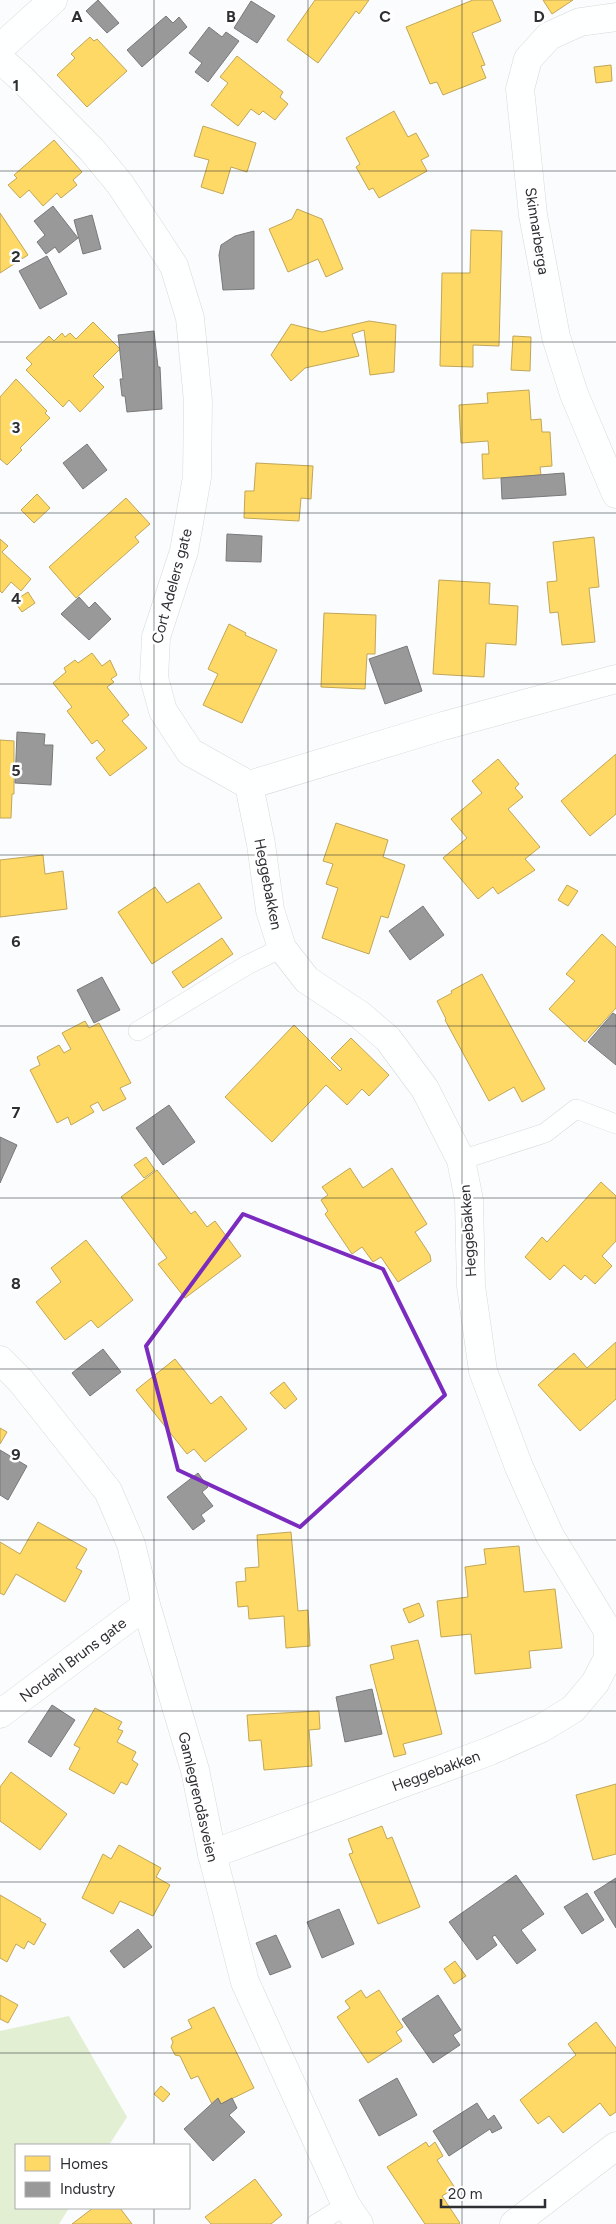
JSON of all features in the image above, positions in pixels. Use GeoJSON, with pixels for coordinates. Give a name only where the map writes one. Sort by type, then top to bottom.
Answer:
{"type":"FeatureCollection","features":[{"type":"Feature","properties":{"kind":"street"},"geometry":{"type":"LineString","coordinates":[[0,48],[53,0]]}},
{"type":"Feature","properties":{"kind":"street","name":"Skinnarberga"},"geometry":{"type":"LineString","coordinates":[[616,17],[580,22],[549,36],[528,58],[520,89],[533,215],[556,337],[574,394],[616,494]]}},
{"type":"Feature","properties":{"kind":"street","name":"Cort Adelers gate"},"geometry":{"type":"LineString","coordinates":[[0,60],[22,79],[92,150],[120,184],[174,266],[190,318],[198,401],[197,477],[184,550],[156,637],[154,678],[163,711],[190,752],[249,785]]}},
{"type":"Feature","properties":{"kind":"street"},"geometry":{"type":"LineString","coordinates":[[249,785],[443,726],[613,684]]}},
{"type":"Feature","properties":{"kind":"street","name":"Heggebakken"},"geometry":{"type":"LineString","coordinates":[[212,1854],[490,1751],[542,1728],[573,1709],[595,1683],[608,1658],[612,1631],[550,1536],[519,1467],[483,1371],[472,1286],[469,1200],[461,1160],[425,1089],[388,1039],[360,1015],[307,980],[282,948],[270,910],[261,844],[249,785]]}},
{"type":"Feature","properties":{"kind":"street","name":"Gamlegrendåsveien"},"geometry":{"type":"LineString","coordinates":[[0,1360],[21,1381],[108,1491],[131,1544],[146,1605],[195,1770],[212,1854],[245,1982],[353,2215]]}},
{"type":"Feature","properties":{"kind":"street","name":"Nordahl Bruns gate"},"geometry":{"type":"LineString","coordinates":[[0,1714],[146,1605]]}},
{"type":"Feature","properties":{"kind":"street"},"geometry":{"type":"LineString","coordinates":[[514,2224],[616,2146]]}},
{"type":"Feature","properties":{"kind":"lane"},"geometry":{"type":"LineString","coordinates":[[138,1031],[247,965],[282,948]]}},
{"type":"Feature","properties":{"kind":"lane"},"geometry":{"type":"LineString","coordinates":[[461,1160],[545,1134],[576,1109],[616,1124]]}},
{"type":"Feature","properties":{"kind":"lane"},"geometry":{"type":"LineString","coordinates":[[316,2224],[353,2215]]}},
{"type":"Feature","properties":{"kind":"highlighted area"},"geometry":{"type":"Polygon","coordinates":[[[243,1214],[383,1269],[445,1395],[300,1527],[178,1470],[146,1346],[243,1214]]]}},
{"type":"Feature","properties":{"kind":"green space"},"geometry":{"type":"Polygon","coordinates":[[[69,2016],[127,2117],[110,2144],[15,2144],[15,2209],[68,2209],[59,2224],[0,2224],[0,2031],[69,2016]]]}},
{"type":"Feature","properties":{"kind":"building: Homes"},"geometry":{"type":"Polygon","coordinates":[[[315,0],[369,0],[359,14],[356,11],[318,63],[287,40],[315,0]]]}},
{"type":"Feature","properties":{"kind":"building: Homes"},"geometry":{"type":"Polygon","coordinates":[[[473,0],[492,0],[501,21],[472,33],[485,65],[481,66],[486,78],[443,95],[437,82],[430,84],[406,27],[473,0]]]}},
{"type":"Feature","properties":{"kind":"building: Homes"},"geometry":{"type":"Polygon","coordinates":[[[543,0],[573,0],[552,14],[543,0]]]}},
{"type":"Feature","properties":{"kind":"building: Homes"},"geometry":{"type":"Polygon","coordinates":[[[90,37],[94,41],[97,39],[127,71],[87,107],[57,75],[75,58],[71,54],[90,37]]]}},
{"type":"Feature","properties":{"kind":"building: Homes"},"geometry":{"type":"Polygon","coordinates":[[[237,56],[283,92],[280,97],[288,104],[275,120],[263,111],[259,115],[251,109],[238,126],[211,105],[228,83],[220,77],[237,56]]]}},
{"type":"Feature","properties":{"kind":"building: Homes"},"geometry":{"type":"Polygon","coordinates":[[[611,65],[612,81],[596,83],[594,67],[611,65]]]}},
{"type":"Feature","properties":{"kind":"building: Homes"},"geometry":{"type":"Polygon","coordinates":[[[394,111],[408,137],[416,133],[429,156],[421,160],[427,171],[379,198],[373,188],[369,190],[356,167],[360,164],[346,138],[394,111]]]}},
{"type":"Feature","properties":{"kind":"building: Homes"},"geometry":{"type":"Polygon","coordinates":[[[203,126],[256,143],[247,172],[231,167],[223,194],[201,187],[209,160],[194,156],[203,126]]]}},
{"type":"Feature","properties":{"kind":"building: Homes"},"geometry":{"type":"Polygon","coordinates":[[[54,140],[82,172],[73,180],[77,185],[61,198],[57,193],[43,206],[29,190],[20,198],[8,185],[17,178],[14,175],[54,140]]]}},
{"type":"Feature","properties":{"kind":"building: Homes"},"geometry":{"type":"Polygon","coordinates":[[[297,209],[322,219],[343,269],[326,277],[318,259],[288,272],[269,229],[292,219],[297,209]]]}},
{"type":"Feature","properties":{"kind":"building: Homes"},"geometry":{"type":"Polygon","coordinates":[[[0,213],[28,255],[0,273],[0,213]]]}},
{"type":"Feature","properties":{"kind":"building: Homes"},"geometry":{"type":"Polygon","coordinates":[[[471,230],[502,231],[499,346],[473,345],[473,367],[440,366],[442,273],[470,273],[471,230]]]}},
{"type":"Feature","properties":{"kind":"building: Homes"},"geometry":{"type":"Polygon","coordinates":[[[369,321],[396,325],[394,372],[370,375],[364,330],[352,334],[359,356],[305,368],[291,381],[271,355],[291,324],[322,332],[369,321]]]}},
{"type":"Feature","properties":{"kind":"building: Homes"},"geometry":{"type":"Polygon","coordinates":[[[93,322],[120,349],[93,376],[104,387],[80,412],[69,400],[63,407],[26,370],[32,364],[26,358],[49,336],[54,341],[62,333],[65,337],[70,333],[76,339],[93,322]]]}},
{"type":"Feature","properties":{"kind":"building: Homes"},"geometry":{"type":"Polygon","coordinates":[[[513,336],[531,337],[530,371],[511,370],[513,336]]]}},
{"type":"Feature","properties":{"kind":"building: Homes"},"geometry":{"type":"Polygon","coordinates":[[[16,379],[47,411],[45,413],[50,418],[20,448],[22,450],[7,465],[0,459],[0,397],[16,379]]]}},
{"type":"Feature","properties":{"kind":"building: Homes"},"geometry":{"type":"Polygon","coordinates":[[[529,390],[531,420],[541,419],[542,432],[550,432],[552,466],[540,467],[541,475],[483,479],[482,454],[489,454],[488,441],[461,443],[459,405],[488,403],[487,393],[529,390]]]}},
{"type":"Feature","properties":{"kind":"building: Homes"},"geometry":{"type":"Polygon","coordinates":[[[256,463],[313,466],[311,499],[301,498],[299,521],[244,518],[245,491],[254,491],[256,463]]]}},
{"type":"Feature","properties":{"kind":"building: Homes"},"geometry":{"type":"Polygon","coordinates":[[[37,494],[50,508],[34,523],[21,510],[37,494]]]}},
{"type":"Feature","properties":{"kind":"building: Homes"},"geometry":{"type":"Polygon","coordinates":[[[126,498],[150,524],[135,537],[139,542],[76,598],[49,567],[126,498]]]}},
{"type":"Feature","properties":{"kind":"building: Homes"},"geometry":{"type":"Polygon","coordinates":[[[594,537],[599,587],[589,588],[595,642],[562,645],[558,612],[550,613],[547,582],[557,581],[553,542],[594,537]]]}},
{"type":"Feature","properties":{"kind":"building: Homes"},"geometry":{"type":"Polygon","coordinates":[[[0,539],[8,546],[2,552],[31,579],[21,591],[11,582],[2,593],[0,591],[0,539]]]}},
{"type":"Feature","properties":{"kind":"building: Homes"},"geometry":{"type":"Polygon","coordinates":[[[439,580],[490,583],[489,604],[518,606],[516,645],[486,643],[484,677],[433,674],[439,580]]]}},
{"type":"Feature","properties":{"kind":"building: Homes"},"geometry":{"type":"Polygon","coordinates":[[[28,592],[35,603],[22,612],[14,601],[28,592]]]}},
{"type":"Feature","properties":{"kind":"building: Homes"},"geometry":{"type":"Polygon","coordinates":[[[324,613],[376,615],[375,654],[367,654],[365,689],[321,687],[324,613]]]}},
{"type":"Feature","properties":{"kind":"building: Homes"},"geometry":{"type":"Polygon","coordinates":[[[229,624],[246,633],[245,635],[277,650],[242,723],[203,705],[218,674],[208,669],[229,624]]]}},
{"type":"Feature","properties":{"kind":"building: Homes"},"geometry":{"type":"Polygon","coordinates":[[[92,653],[102,666],[110,660],[117,675],[111,679],[114,682],[107,687],[129,715],[122,721],[147,748],[110,776],[96,758],[105,750],[97,740],[92,744],[67,711],[72,707],[53,683],[66,672],[64,668],[75,660],[78,663],[92,653]]]}},
{"type":"Feature","properties":{"kind":"building: Homes"},"geometry":{"type":"Polygon","coordinates":[[[0,740],[14,741],[14,794],[12,794],[11,818],[0,818],[0,740]]]}},
{"type":"Feature","properties":{"kind":"building: Homes"},"geometry":{"type":"Polygon","coordinates":[[[616,754],[616,814],[590,836],[561,801],[616,754]]]}},
{"type":"Feature","properties":{"kind":"building: Homes"},"geometry":{"type":"Polygon","coordinates":[[[498,759],[519,784],[515,788],[523,797],[508,809],[540,847],[525,859],[535,870],[498,894],[493,887],[478,899],[443,858],[467,838],[451,819],[482,793],[472,781],[498,759]]]}},
{"type":"Feature","properties":{"kind":"building: Homes"},"geometry":{"type":"Polygon","coordinates":[[[336,823],[388,840],[383,857],[405,865],[388,918],[381,916],[369,954],[322,938],[338,888],[326,884],[333,864],[323,861],[336,823]]]}},
{"type":"Feature","properties":{"kind":"building: Homes"},"geometry":{"type":"Polygon","coordinates":[[[43,855],[45,874],[63,871],[67,909],[0,917],[0,860],[43,855]]]}},
{"type":"Feature","properties":{"kind":"building: Homes"},"geometry":{"type":"Polygon","coordinates":[[[199,883],[222,918],[152,964],[118,912],[155,887],[167,903],[199,883]]]}},
{"type":"Feature","properties":{"kind":"building: Homes"},"geometry":{"type":"Polygon","coordinates":[[[567,885],[578,891],[568,906],[558,900],[567,885]]]}},
{"type":"Feature","properties":{"kind":"building: Homes"},"geometry":{"type":"Polygon","coordinates":[[[602,934],[616,947],[616,1008],[585,1042],[549,1009],[575,981],[566,974],[602,934]]]}},
{"type":"Feature","properties":{"kind":"building: Homes"},"geometry":{"type":"Polygon","coordinates":[[[222,938],[233,954],[183,988],[172,972],[222,938]]]}},
{"type":"Feature","properties":{"kind":"building: Homes"},"geometry":{"type":"Polygon","coordinates":[[[482,974],[545,1089],[522,1102],[514,1087],[489,1101],[445,1020],[437,1001],[482,974]]]}},
{"type":"Feature","properties":{"kind":"building: Homes"},"geometry":{"type":"Polygon","coordinates":[[[85,1021],[89,1028],[99,1023],[131,1083],[120,1088],[126,1099],[103,1111],[98,1102],[90,1106],[94,1112],[71,1125],[68,1117],[57,1123],[30,1070],[40,1065],[37,1057],[59,1045],[64,1053],[71,1049],[62,1033],[85,1021]]]}},
{"type":"Feature","properties":{"kind":"building: Homes"},"geometry":{"type":"Polygon","coordinates":[[[294,1025],[340,1071],[342,1069],[331,1058],[351,1038],[389,1075],[369,1096],[362,1089],[347,1105],[326,1085],[272,1142],[225,1097],[294,1025]]]}},
{"type":"Feature","properties":{"kind":"building: Homes"},"geometry":{"type":"Polygon","coordinates":[[[146,1157],[155,1170],[144,1178],[134,1165],[146,1157]]]}},
{"type":"Feature","properties":{"kind":"building: Homes"},"geometry":{"type":"Polygon","coordinates":[[[350,1168],[363,1188],[392,1168],[427,1224],[415,1232],[430,1255],[431,1261],[398,1282],[381,1257],[373,1262],[362,1247],[352,1254],[325,1214],[328,1211],[321,1200],[328,1195],[322,1187],[350,1168]]]}},
{"type":"Feature","properties":{"kind":"building: Homes"},"geometry":{"type":"Polygon","coordinates":[[[157,1170],[191,1214],[195,1211],[207,1227],[215,1221],[241,1256],[185,1298],[158,1264],[167,1258],[121,1197],[157,1170]]]}},
{"type":"Feature","properties":{"kind":"building: Homes"},"geometry":{"type":"Polygon","coordinates":[[[601,1182],[616,1196],[616,1241],[602,1256],[612,1266],[595,1284],[585,1275],[581,1280],[564,1265],[550,1280],[525,1257],[542,1237],[547,1242],[601,1182]]]}},
{"type":"Feature","properties":{"kind":"building: Homes"},"geometry":{"type":"Polygon","coordinates":[[[86,1240],[133,1300],[98,1328],[91,1320],[65,1340],[36,1302],[61,1282],[51,1268],[86,1240]]]}},
{"type":"Feature","properties":{"kind":"building: Homes"},"geometry":{"type":"Polygon","coordinates":[[[616,1342],[616,1399],[580,1431],[538,1385],[574,1353],[587,1368],[616,1342]]]}},
{"type":"Feature","properties":{"kind":"building: Homes"},"geometry":{"type":"Polygon","coordinates":[[[175,1359],[211,1404],[221,1396],[247,1429],[205,1462],[194,1449],[187,1454],[136,1390],[175,1359]]]}},
{"type":"Feature","properties":{"kind":"building: Homes"},"geometry":{"type":"Polygon","coordinates":[[[284,1382],[297,1399],[285,1409],[270,1393],[284,1382]]]}},
{"type":"Feature","properties":{"kind":"building: Homes"},"geometry":{"type":"Polygon","coordinates":[[[0,1428],[7,1432],[0,1444],[0,1428]]]}},
{"type":"Feature","properties":{"kind":"building: Homes"},"geometry":{"type":"Polygon","coordinates":[[[38,1522],[87,1549],[76,1568],[82,1571],[65,1602],[16,1574],[4,1595],[0,1593],[0,1542],[20,1554],[38,1522]]]}},
{"type":"Feature","properties":{"kind":"building: Homes"},"geometry":{"type":"Polygon","coordinates":[[[291,1532],[298,1611],[308,1610],[310,1646],[286,1648],[284,1616],[249,1619],[248,1606],[238,1607],[236,1582],[246,1581],[245,1568],[259,1567],[257,1535],[291,1532]]]}},
{"type":"Feature","properties":{"kind":"building: Homes"},"geometry":{"type":"Polygon","coordinates":[[[519,1546],[524,1592],[555,1589],[562,1648],[529,1651],[531,1668],[475,1674],[471,1634],[441,1637],[437,1601],[468,1597],[465,1567],[486,1564],[484,1549],[519,1546]]]}},
{"type":"Feature","properties":{"kind":"building: Homes"},"geometry":{"type":"Polygon","coordinates":[[[419,1603],[424,1616],[409,1623],[403,1609],[419,1603]]]}},
{"type":"Feature","properties":{"kind":"building: Homes"},"geometry":{"type":"Polygon","coordinates":[[[418,1640],[442,1734],[403,1744],[406,1754],[394,1757],[370,1665],[394,1659],[391,1646],[418,1640]]]}},
{"type":"Feature","properties":{"kind":"building: Homes"},"geometry":{"type":"Polygon","coordinates":[[[95,1708],[122,1722],[118,1729],[123,1731],[117,1742],[136,1752],[132,1760],[138,1764],[127,1785],[121,1782],[114,1794],[69,1769],[80,1748],[74,1745],[95,1708]]]}},
{"type":"Feature","properties":{"kind":"building: Homes"},"geometry":{"type":"Polygon","coordinates":[[[319,1711],[320,1729],[309,1730],[312,1766],[264,1770],[261,1740],[249,1741],[247,1715],[319,1711]]]}},
{"type":"Feature","properties":{"kind":"building: Homes"},"geometry":{"type":"Polygon","coordinates":[[[11,1772],[67,1814],[40,1850],[0,1821],[0,1787],[11,1772]]]}},
{"type":"Feature","properties":{"kind":"building: Homes"},"geometry":{"type":"Polygon","coordinates":[[[616,1784],[616,1854],[593,1860],[576,1795],[616,1784]]]}},
{"type":"Feature","properties":{"kind":"building: Homes"},"geometry":{"type":"Polygon","coordinates":[[[382,1826],[387,1839],[392,1837],[420,1907],[378,1924],[349,1854],[353,1853],[348,1839],[382,1826]]]}},
{"type":"Feature","properties":{"kind":"building: Homes"},"geometry":{"type":"Polygon","coordinates":[[[119,1845],[161,1868],[156,1877],[170,1885],[153,1916],[120,1901],[113,1914],[82,1898],[103,1854],[111,1859],[119,1845]]]}},
{"type":"Feature","properties":{"kind":"building: Homes"},"geometry":{"type":"Polygon","coordinates":[[[0,1895],[41,1919],[40,1921],[46,1924],[34,1945],[28,1941],[24,1949],[16,1944],[7,1962],[0,1958],[0,1895]]]}},
{"type":"Feature","properties":{"kind":"building: Homes"},"geometry":{"type":"Polygon","coordinates":[[[455,1961],[466,1976],[454,1984],[444,1969],[455,1961]]]}},
{"type":"Feature","properties":{"kind":"building: Homes"},"geometry":{"type":"Polygon","coordinates":[[[361,1990],[366,1998],[379,1990],[403,2027],[396,2032],[402,2041],[368,2063],[337,2017],[350,2008],[345,2001],[361,1990]]]}},
{"type":"Feature","properties":{"kind":"building: Homes"},"geometry":{"type":"Polygon","coordinates":[[[0,1995],[18,2005],[8,2023],[0,2019],[0,1995]]]}},
{"type":"Feature","properties":{"kind":"building: Homes"},"geometry":{"type":"Polygon","coordinates":[[[214,2007],[254,2088],[221,2104],[218,2098],[212,2104],[198,2076],[191,2079],[180,2056],[175,2055],[171,2047],[173,2042],[171,2038],[192,2028],[188,2020],[214,2007]]]}},
{"type":"Feature","properties":{"kind":"building: Homes"},"geometry":{"type":"Polygon","coordinates":[[[596,2022],[616,2048],[616,2112],[610,2116],[600,2103],[563,2133],[549,2116],[538,2124],[520,2100],[576,2055],[568,2044],[596,2022]]]}},
{"type":"Feature","properties":{"kind":"building: Homes"},"geometry":{"type":"Polygon","coordinates":[[[161,2086],[170,2094],[163,2102],[154,2094],[161,2086]]]}},
{"type":"Feature","properties":{"kind":"building: Homes"},"geometry":{"type":"Polygon","coordinates":[[[426,2142],[429,2147],[435,2142],[443,2156],[437,2160],[455,2188],[442,2196],[459,2224],[425,2224],[387,2167],[426,2142]]]}},
{"type":"Feature","properties":{"kind":"building: Homes"},"geometry":{"type":"Polygon","coordinates":[[[255,2179],[282,2215],[271,2224],[211,2224],[205,2217],[255,2179]]]}},
{"type":"Feature","properties":{"kind":"building: Homes"},"geometry":{"type":"Polygon","coordinates":[[[92,2209],[121,2209],[132,2224],[72,2224],[92,2209]]]}},
{"type":"Feature","properties":{"kind":"building: Industry"},"geometry":{"type":"Polygon","coordinates":[[[98,0],[119,23],[107,33],[86,11],[98,0]]]}},
{"type":"Feature","properties":{"kind":"building: Industry"},"geometry":{"type":"Polygon","coordinates":[[[251,1],[275,16],[257,43],[234,28],[251,1]]]}},
{"type":"Feature","properties":{"kind":"building: Industry"},"geometry":{"type":"Polygon","coordinates":[[[166,16],[173,23],[179,17],[187,27],[142,67],[127,50],[166,16]]]}},
{"type":"Feature","properties":{"kind":"building: Industry"},"geometry":{"type":"Polygon","coordinates":[[[209,27],[222,37],[226,32],[239,41],[208,82],[195,72],[202,63],[189,53],[209,27]]]}},
{"type":"Feature","properties":{"kind":"building: Industry"},"geometry":{"type":"Polygon","coordinates":[[[53,206],[78,238],[59,253],[55,247],[46,254],[37,242],[45,235],[34,221],[53,206]]]}},
{"type":"Feature","properties":{"kind":"building: Industry"},"geometry":{"type":"Polygon","coordinates":[[[92,215],[101,249],[83,254],[74,220],[92,215]]]}},
{"type":"Feature","properties":{"kind":"building: Industry"},"geometry":{"type":"Polygon","coordinates":[[[254,231],[254,289],[223,290],[219,255],[221,245],[235,236],[254,231]]]}},
{"type":"Feature","properties":{"kind":"building: Industry"},"geometry":{"type":"Polygon","coordinates":[[[47,256],[67,294],[40,309],[19,271],[47,256]]]}},
{"type":"Feature","properties":{"kind":"building: Industry"},"geometry":{"type":"Polygon","coordinates":[[[154,331],[158,367],[160,367],[162,409],[127,412],[125,396],[122,396],[120,379],[123,379],[118,335],[154,331]]]}},
{"type":"Feature","properties":{"kind":"building: Industry"},"geometry":{"type":"Polygon","coordinates":[[[87,444],[107,470],[83,489],[63,463],[87,444]]]}},
{"type":"Feature","properties":{"kind":"building: Industry"},"geometry":{"type":"Polygon","coordinates":[[[564,473],[566,495],[502,499],[501,478],[564,473]]]}},
{"type":"Feature","properties":{"kind":"building: Industry"},"geometry":{"type":"Polygon","coordinates":[[[227,534],[262,536],[261,562],[226,561],[227,534]]]}},
{"type":"Feature","properties":{"kind":"building: Industry"},"geometry":{"type":"Polygon","coordinates":[[[79,597],[89,608],[95,602],[111,619],[89,640],[61,614],[79,597]]]}},
{"type":"Feature","properties":{"kind":"building: Industry"},"geometry":{"type":"Polygon","coordinates":[[[407,646],[422,691],[385,704],[369,659],[407,646]]]}},
{"type":"Feature","properties":{"kind":"building: Industry"},"geometry":{"type":"Polygon","coordinates":[[[17,732],[45,734],[44,745],[53,745],[51,785],[15,783],[17,732]]]}},
{"type":"Feature","properties":{"kind":"building: Industry"},"geometry":{"type":"Polygon","coordinates":[[[423,906],[444,935],[410,960],[389,931],[423,906]]]}},
{"type":"Feature","properties":{"kind":"building: Industry"},"geometry":{"type":"Polygon","coordinates":[[[102,977],[120,1010],[94,1023],[77,990],[102,977]]]}},
{"type":"Feature","properties":{"kind":"building: Industry"},"geometry":{"type":"Polygon","coordinates":[[[613,1013],[616,1015],[616,1065],[588,1042],[613,1013]]]}},
{"type":"Feature","properties":{"kind":"building: Industry"},"geometry":{"type":"Polygon","coordinates":[[[169,1105],[195,1142],[163,1165],[136,1128],[169,1105]]]}},
{"type":"Feature","properties":{"kind":"building: Industry"},"geometry":{"type":"Polygon","coordinates":[[[0,1137],[17,1145],[0,1183],[0,1137]]]}},
{"type":"Feature","properties":{"kind":"building: Industry"},"geometry":{"type":"Polygon","coordinates":[[[103,1349],[121,1372],[90,1396],[72,1373],[103,1349]]]}},
{"type":"Feature","properties":{"kind":"building: Industry"},"geometry":{"type":"Polygon","coordinates":[[[0,1450],[27,1466],[8,1500],[0,1495],[0,1450]]]}},
{"type":"Feature","properties":{"kind":"building: Industry"},"geometry":{"type":"Polygon","coordinates":[[[198,1473],[208,1487],[202,1492],[213,1506],[201,1515],[205,1521],[193,1530],[167,1497],[198,1473]]]}},
{"type":"Feature","properties":{"kind":"building: Industry"},"geometry":{"type":"Polygon","coordinates":[[[372,1689],[382,1734],[345,1742],[336,1697],[372,1689]]]}},
{"type":"Feature","properties":{"kind":"building: Industry"},"geometry":{"type":"Polygon","coordinates":[[[52,1705],[75,1720],[51,1757],[28,1742],[52,1705]]]}},
{"type":"Feature","properties":{"kind":"building: Industry"},"geometry":{"type":"Polygon","coordinates":[[[516,1875],[544,1914],[521,1930],[536,1950],[517,1964],[495,1935],[492,1937],[497,1945],[477,1960],[449,1922],[516,1875]]]}},
{"type":"Feature","properties":{"kind":"building: Industry"},"geometry":{"type":"Polygon","coordinates":[[[616,1878],[616,1928],[594,1892],[616,1878]]]}},
{"type":"Feature","properties":{"kind":"building: Industry"},"geometry":{"type":"Polygon","coordinates":[[[587,1893],[604,1920],[582,1934],[564,1907],[587,1893]]]}},
{"type":"Feature","properties":{"kind":"building: Industry"},"geometry":{"type":"Polygon","coordinates":[[[339,1909],[354,1944],[322,1958],[307,1922],[339,1909]]]}},
{"type":"Feature","properties":{"kind":"building: Industry"},"geometry":{"type":"Polygon","coordinates":[[[138,1929],[152,1947],[124,1968],[110,1951],[138,1929]]]}},
{"type":"Feature","properties":{"kind":"building: Industry"},"geometry":{"type":"Polygon","coordinates":[[[276,1935],[291,1967],[270,1975],[256,1943],[276,1935]]]}},
{"type":"Feature","properties":{"kind":"building: Industry"},"geometry":{"type":"Polygon","coordinates":[[[438,1995],[461,2030],[453,2035],[460,2045],[433,2063],[402,2019],[438,1995]]]}},
{"type":"Feature","properties":{"kind":"building: Industry"},"geometry":{"type":"Polygon","coordinates":[[[397,2078],[417,2115],[379,2136],[359,2100],[397,2078]]]}},
{"type":"Feature","properties":{"kind":"building: Industry"},"geometry":{"type":"Polygon","coordinates":[[[218,2098],[221,2104],[232,2098],[237,2108],[229,2115],[245,2132],[213,2161],[184,2129],[218,2098]]]}},
{"type":"Feature","properties":{"kind":"building: Industry"},"geometry":{"type":"Polygon","coordinates":[[[477,2103],[488,2120],[494,2115],[502,2128],[492,2133],[490,2129],[449,2156],[433,2131],[477,2103]]]}}]}
